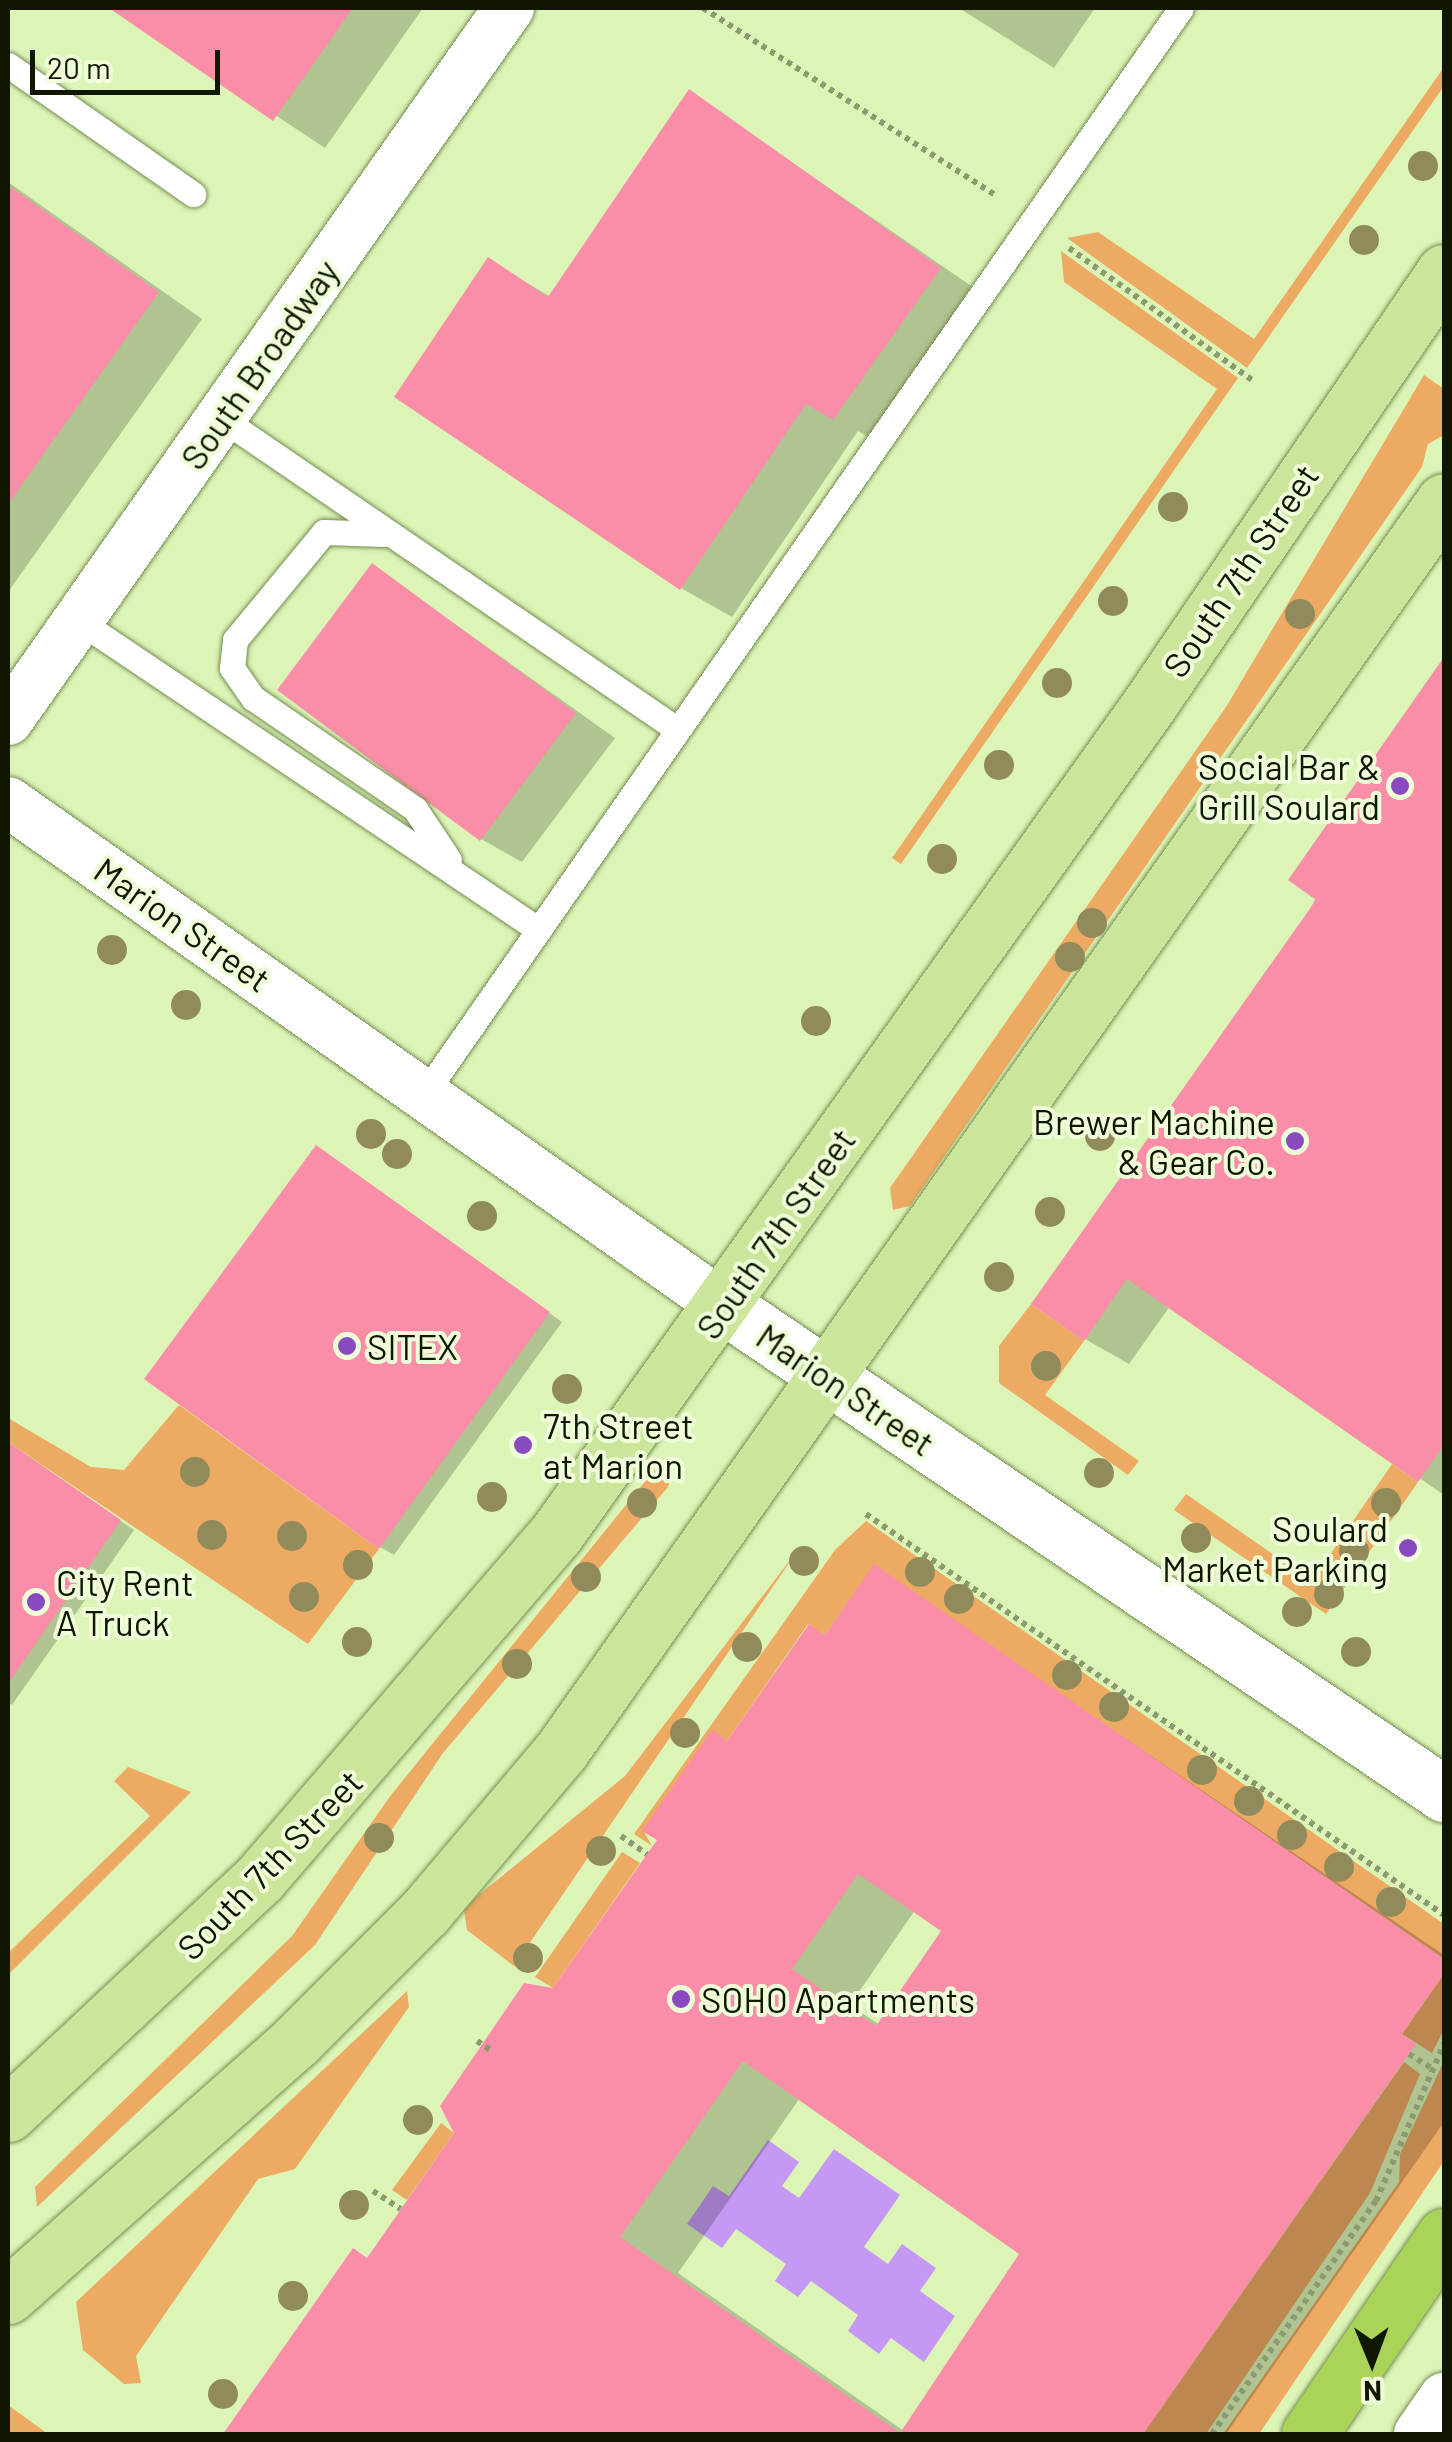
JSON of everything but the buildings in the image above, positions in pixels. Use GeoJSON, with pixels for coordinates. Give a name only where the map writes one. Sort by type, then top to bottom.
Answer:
{"type":"FeatureCollection","features":[{"type":"Feature","properties":{"kind":"highway"},"geometry":{"type":"LineString","coordinates":[[1309,2434],[1444,2236]]}},
{"type":"Feature","properties":{"kind":"main road","name":"South 7th Street"},"geometry":{"type":"LineString","coordinates":[[8,2114],[260,1878],[398,1726],[621,1451],[1444,272]]}},
{"type":"Feature","properties":{"kind":"main road"},"geometry":{"type":"LineString","coordinates":[[8,2296],[171,2158],[425,1912],[561,1751],[824,1375],[1439,520]]}},
{"type":"Feature","properties":{"kind":"street","name":"South Broadway"},"geometry":{"type":"LineString","coordinates":[[8,720],[509,8]]}},
{"type":"Feature","properties":{"kind":"street","name":"Marion Street"},"geometry":{"type":"LineString","coordinates":[[8,802],[724,1306],[1444,1794]]}},
{"type":"Feature","properties":{"kind":"street"},"geometry":{"type":"LineString","coordinates":[[1420,2434],[1444,2398]]}},
{"type":"Feature","properties":{"kind":"lane"},"geometry":{"type":"LineString","coordinates":[[424,1093],[1181,8]]}},
{"type":"Feature","properties":{"kind":"lane"},"geometry":{"type":"LineString","coordinates":[[8,64],[193,194]]}},
{"type":"Feature","properties":{"kind":"lane"},"geometry":{"type":"LineString","coordinates":[[221,418],[678,730]]}},
{"type":"Feature","properties":{"kind":"lane"},"geometry":{"type":"LineString","coordinates":[[395,536],[324,532],[235,640],[232,668],[253,698],[416,809],[455,870]]}},
{"type":"Feature","properties":{"kind":"lane"},"geometry":{"type":"LineString","coordinates":[[79,622],[455,870],[539,930]]}},
{"type":"Feature","properties":{"kind":"path"},"geometry":{"type":"LineString","coordinates":[[702,8],[1004,201]]}},
{"type":"Feature","properties":{"kind":"path"},"geometry":{"type":"LineString","coordinates":[[1064,244],[1254,382]]}},
{"type":"Feature","properties":{"kind":"path"},"geometry":{"type":"LineString","coordinates":[[866,1514],[1444,1915]]}},
{"type":"Feature","properties":{"kind":"path"},"geometry":{"type":"LineString","coordinates":[[621,1836],[647,1854]]}},
{"type":"Feature","properties":{"kind":"path"},"geometry":{"type":"LineString","coordinates":[[478,2041],[491,2050]]}},
{"type":"Feature","properties":{"kind":"path"},"geometry":{"type":"LineString","coordinates":[[1212,2434],[1376,2201],[1444,2044]]}},
{"type":"Feature","properties":{"kind":"path"},"geometry":{"type":"LineString","coordinates":[[1408,2054],[1431,2068]]}},
{"type":"Feature","properties":{"kind":"path"},"geometry":{"type":"LineString","coordinates":[[374,2191],[401,2208]]}},
{"type":"Feature","properties":{"kind":"shaded area"},"geometry":{"type":"Polygon","coordinates":[[[1444,67],[1444,86],[1247,368],[1067,238],[1098,232],[1254,339],[1444,67]]]}},
{"type":"Feature","properties":{"kind":"shaded area"},"geometry":{"type":"Polygon","coordinates":[[[1061,251],[1238,378],[901,864],[892,858],[1217,389],[1064,282],[1061,251]]]}},
{"type":"Feature","properties":{"kind":"shaded area"},"geometry":{"type":"Polygon","coordinates":[[[1424,375],[1444,389],[1444,435],[1428,444],[1422,467],[910,1206],[893,1210],[890,1188],[1226,707],[1424,375]]]}},
{"type":"Feature","properties":{"kind":"shaded area"},"geometry":{"type":"Polygon","coordinates":[[[1031,1304],[1084,1341],[1045,1395],[1139,1461],[1128,1475],[999,1383],[999,1346],[1031,1304]]]}},
{"type":"Feature","properties":{"kind":"shaded area"},"geometry":{"type":"Polygon","coordinates":[[[179,1405],[379,1549],[308,1644],[8,1442],[8,1418],[91,1467],[124,1470],[179,1405]]]}},
{"type":"Feature","properties":{"kind":"shaded area"},"geometry":{"type":"Polygon","coordinates":[[[664,1458],[675,1460],[668,1487],[443,1753],[315,1945],[37,2207],[35,2187],[292,1936],[391,1795],[664,1458]]]}},
{"type":"Feature","properties":{"kind":"shaded area"},"geometry":{"type":"Polygon","coordinates":[[[1392,1464],[1418,1482],[1326,1614],[1174,1510],[1186,1494],[1312,1581],[1392,1464]]]}},
{"type":"Feature","properties":{"kind":"shaded area"},"geometry":{"type":"Polygon","coordinates":[[[866,1521],[1444,1924],[1444,1959],[874,1565],[825,1635],[808,1624],[727,1741],[712,1731],[643,1830],[652,1846],[634,1834],[835,1550],[866,1521]]]}},
{"type":"Feature","properties":{"kind":"shaded area"},"geometry":{"type":"Polygon","coordinates":[[[800,1547],[514,1966],[467,1930],[464,1910],[475,1898],[625,1776],[800,1547]]]}},
{"type":"Feature","properties":{"kind":"shaded area"},"geometry":{"type":"Polygon","coordinates":[[[128,1767],[191,1792],[8,1975],[8,1953],[150,1816],[114,1781],[128,1767]]]}},
{"type":"Feature","properties":{"kind":"shaded area"},"geometry":{"type":"Polygon","coordinates":[[[622,1852],[640,1863],[553,1988],[535,1977],[622,1852]]]}},
{"type":"Feature","properties":{"kind":"shaded area"},"geometry":{"type":"Polygon","coordinates":[[[1444,1974],[1444,2029],[1432,2053],[1402,2034],[1444,1974]]]}},
{"type":"Feature","properties":{"kind":"shaded area"},"geometry":{"type":"Polygon","coordinates":[[[407,1991],[409,2007],[295,2169],[258,2179],[136,2356],[141,2383],[124,2384],[83,2350],[76,2302],[407,1991]]]}},
{"type":"Feature","properties":{"kind":"shaded area"},"geometry":{"type":"Polygon","coordinates":[[[1444,2061],[1444,2161],[1259,2434],[1223,2434],[1399,2182],[1400,2154],[1444,2061]]]}},
{"type":"Feature","properties":{"kind":"shaded area"},"geometry":{"type":"Polygon","coordinates":[[[1404,2062],[1420,2074],[1370,2193],[1206,2434],[1143,2434],[1404,2062]]]}},
{"type":"Feature","properties":{"kind":"shaded area"},"geometry":{"type":"Polygon","coordinates":[[[441,2123],[454,2133],[407,2200],[392,2190],[441,2123]]]}},
{"type":"Feature","properties":{"kind":"shaded area"},"geometry":{"type":"Polygon","coordinates":[[[768,2140],[799,2162],[782,2186],[799,2198],[834,2149],[900,2195],[864,2247],[888,2264],[902,2244],[936,2268],[920,2291],[955,2316],[924,2362],[891,2338],[879,2354],[848,2331],[858,2315],[811,2281],[798,2297],[775,2281],[786,2264],[736,2229],[722,2248],[687,2224],[713,2186],[729,2196],[768,2140]]]}},
{"type":"Feature","properties":{"kind":"shaded area"},"geometry":{"type":"Polygon","coordinates":[[[8,2405],[48,2434],[8,2434],[8,2405]]]}},
{"type":"Feature","properties":{"kind":"place","name":"Social Bar & Grill Soulard"},"geometry":{"type":"Point","coordinates":[1400,786]}},
{"type":"Feature","properties":{"kind":"place","name":"Brewer Machine & Gear Co."},"geometry":{"type":"Point","coordinates":[1295,1141]}},
{"type":"Feature","properties":{"kind":"place","name":"SITEX"},"geometry":{"type":"Point","coordinates":[347,1346]}},
{"type":"Feature","properties":{"kind":"place","name":"7th Street at Marion"},"geometry":{"type":"Point","coordinates":[523,1445]}},
{"type":"Feature","properties":{"kind":"place","name":"Soulard Market Parking"},"geometry":{"type":"Point","coordinates":[1408,1548]}},
{"type":"Feature","properties":{"kind":"place","name":"City Rent A Truck"},"geometry":{"type":"Point","coordinates":[36,1602]}},
{"type":"Feature","properties":{"kind":"place","name":"SOHO Apartments"},"geometry":{"type":"Point","coordinates":[681,1999]}}]}
